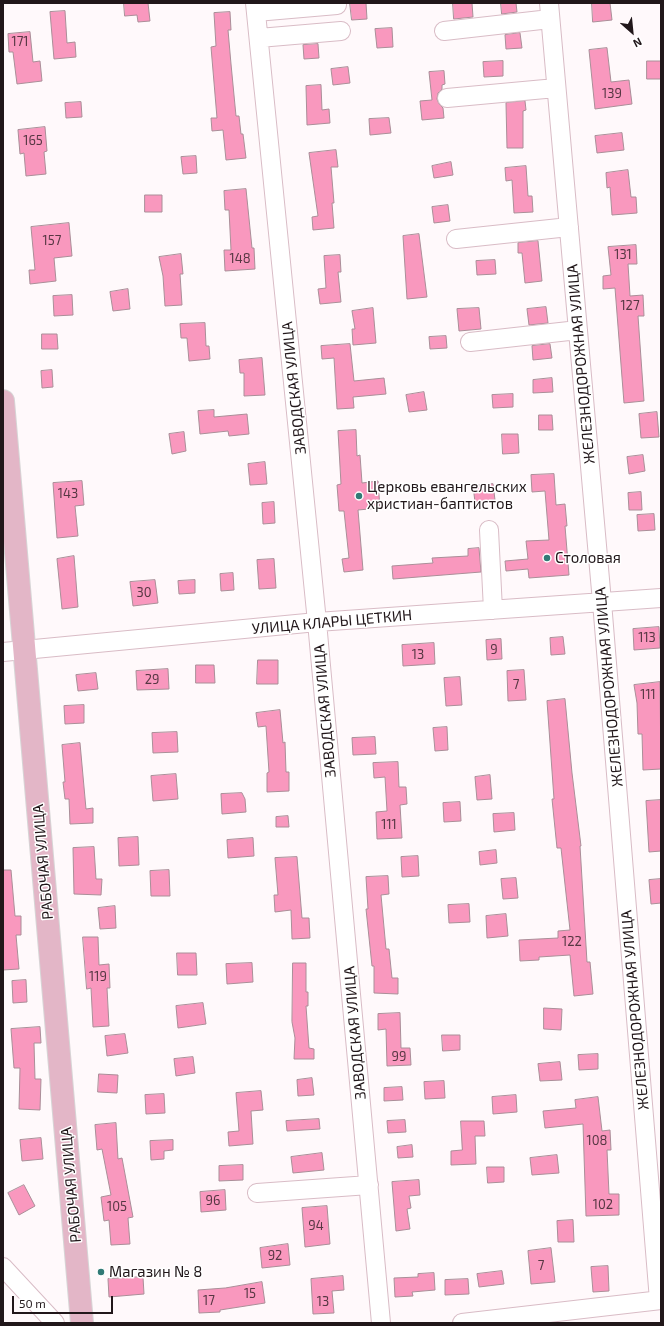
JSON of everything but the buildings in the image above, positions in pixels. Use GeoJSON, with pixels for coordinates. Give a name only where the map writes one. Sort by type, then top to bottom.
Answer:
{"type":"FeatureCollection","features":[{"type":"Feature","properties":{"kind":"main road","name":"РАБОЧАЯ УЛИЦА"},"geometry":{"type":"LineString","coordinates":[[3,401],[82,1323]]}},
{"type":"Feature","properties":{"kind":"street"},"geometry":{"type":"LineString","coordinates":[[256,7],[337,5]]}},
{"type":"Feature","properties":{"kind":"street","name":"ЗАВОДСКАЯ УЛИЦА"},"geometry":{"type":"LineString","coordinates":[[256,7],[318,622],[381,1323]]}},
{"type":"Feature","properties":{"kind":"street"},"geometry":{"type":"LineString","coordinates":[[444,31],[550,11]]}},
{"type":"Feature","properties":{"kind":"street","name":"ЖЕЛЕЗНОДОРОЖНАЯ УЛИЦА"},"geometry":{"type":"LineString","coordinates":[[550,11],[602,602],[660,1300]]}},
{"type":"Feature","properties":{"kind":"street"},"geometry":{"type":"LineString","coordinates":[[259,38],[342,32]]}},
{"type":"Feature","properties":{"kind":"street"},"geometry":{"type":"LineString","coordinates":[[447,98],[556,88]]}},
{"type":"Feature","properties":{"kind":"street"},"geometry":{"type":"LineString","coordinates":[[456,239],[569,227]]}},
{"type":"Feature","properties":{"kind":"street"},"geometry":{"type":"LineString","coordinates":[[470,342],[578,330]]}},
{"type":"Feature","properties":{"kind":"street"},"geometry":{"type":"LineString","coordinates":[[489,530],[493,610]]}},
{"type":"Feature","properties":{"kind":"street","name":"УЛИЦА КЛАРЫ ЦЕТКИН"},"geometry":{"type":"LineString","coordinates":[[3,652],[318,622],[661,598]]}},
{"type":"Feature","properties":{"kind":"street"},"geometry":{"type":"LineString","coordinates":[[257,1193],[369,1185]]}},
{"type":"Feature","properties":{"kind":"street"},"geometry":{"type":"LineString","coordinates":[[3,1267],[55,1323]]}},
{"type":"Feature","properties":{"kind":"street"},"geometry":{"type":"LineString","coordinates":[[462,1323],[660,1300]]}},
{"type":"Feature","properties":{"kind":"place","name":"Церковь евангельских христиан-баптистов"},"geometry":{"type":"Point","coordinates":[359,496]}},
{"type":"Feature","properties":{"kind":"place","name":"Столовая"},"geometry":{"type":"Point","coordinates":[547,558]}},
{"type":"Feature","properties":{"kind":"place","name":"Магазин № 8"},"geometry":{"type":"Point","coordinates":[101,1272]}}]}
